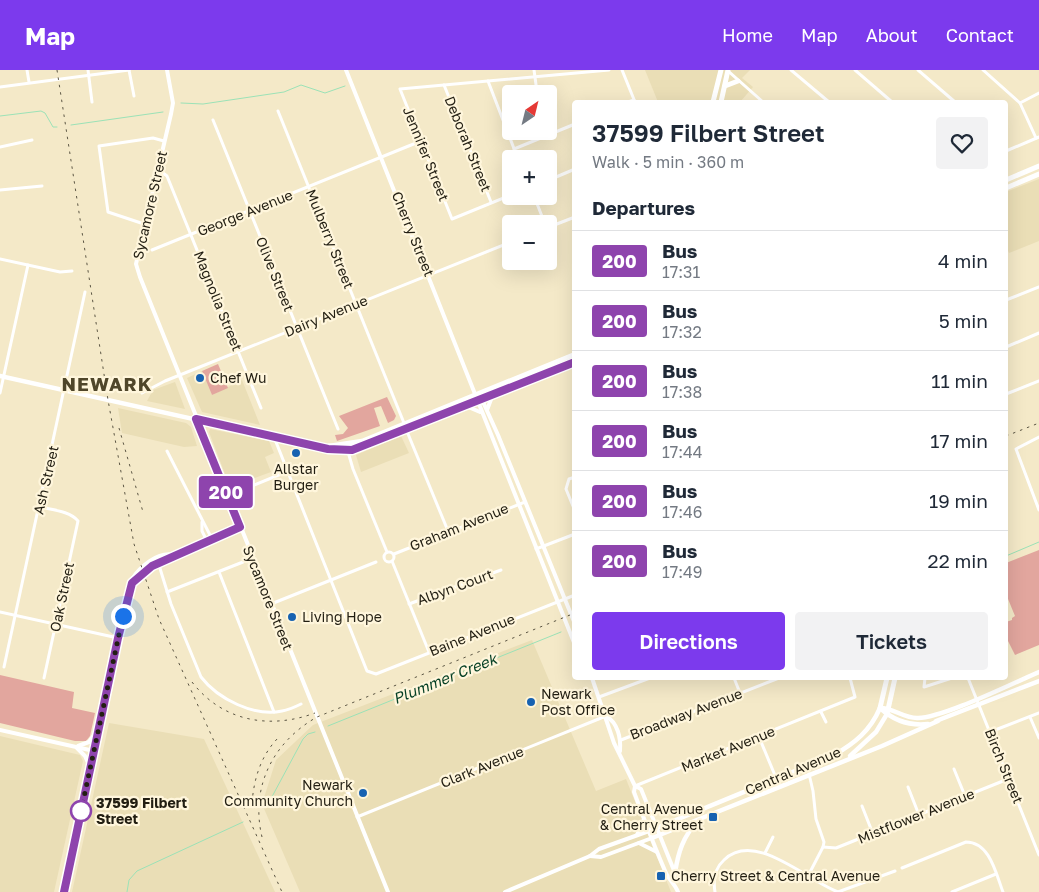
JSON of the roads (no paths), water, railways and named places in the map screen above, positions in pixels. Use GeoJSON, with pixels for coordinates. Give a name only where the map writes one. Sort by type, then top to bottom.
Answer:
{"type":"FeatureCollection","features":[{"type":"Feature","properties":{"kind":"main road"},"geometry":{"type":"LineString","coordinates":[[714,100],[721,70]]}},
{"type":"Feature","properties":{"kind":"main road"},"geometry":{"type":"LineString","coordinates":[[721,100],[727,70]]}},
{"type":"Feature","properties":{"kind":"main road"},"geometry":{"type":"LineString","coordinates":[[724,87],[738,81]]}},
{"type":"Feature","properties":{"kind":"main road"},"geometry":{"type":"LineString","coordinates":[[1008,179],[1039,166]]}},
{"type":"Feature","properties":{"kind":"main road"},"geometry":{"type":"LineString","coordinates":[[1008,187],[1039,174]]}},
{"type":"Feature","properties":{"kind":"main road"},"geometry":{"type":"LineString","coordinates":[[322,447],[329,444],[346,445],[362,441],[572,355]]}},
{"type":"Feature","properties":{"kind":"main road"},"geometry":{"type":"LineString","coordinates":[[2,376],[346,451],[572,363]]}},
{"type":"Feature","properties":{"kind":"main road"},"geometry":{"type":"LineString","coordinates":[[880,708],[890,708],[916,718],[936,715],[1039,672]]}},
{"type":"Feature","properties":{"kind":"main road"},"geometry":{"type":"LineString","coordinates":[[880,708],[887,680]]}},
{"type":"Feature","properties":{"kind":"main road"},"geometry":{"type":"LineString","coordinates":[[835,763],[853,754],[865,744],[890,708],[895,680]]}},
{"type":"Feature","properties":{"kind":"main road"},"geometry":{"type":"LineString","coordinates":[[835,763],[1039,681]]}},
{"type":"Feature","properties":{"kind":"main road"},"geometry":{"type":"LineString","coordinates":[[880,708],[886,714],[906,723],[927,724],[938,721]]}},
{"type":"Feature","properties":{"kind":"main road","name":"Central Avenue"},"geometry":{"type":"LineString","coordinates":[[649,831],[806,767],[852,745],[869,729],[880,708]]}},
{"type":"Feature","properties":{"kind":"main road","name":"Central Avenue"},"geometry":{"type":"LineString","coordinates":[[652,838],[700,820],[779,785],[835,763]]}},
{"type":"Feature","properties":{"kind":"main road"},"geometry":{"type":"LineString","coordinates":[[806,767],[808,774]]}},
{"type":"Feature","properties":{"kind":"main road"},"geometry":{"type":"LineString","coordinates":[[674,873],[682,842],[700,820]]}},
{"type":"Feature","properties":{"kind":"street"},"geometry":{"type":"LineString","coordinates":[[27,70],[29,82]]}},
{"type":"Feature","properties":{"kind":"street"},"geometry":{"type":"LineString","coordinates":[[88,70],[92,102]]}},
{"type":"Feature","properties":{"kind":"street"},"geometry":{"type":"LineString","coordinates":[[0,87],[129,70],[134,96]]}},
{"type":"Feature","properties":{"kind":"street","name":"Sycamore Street"},"geometry":{"type":"LineString","coordinates":[[167,70],[173,103],[136,264],[196,419],[388,892]]}},
{"type":"Feature","properties":{"kind":"street","name":"Cherry Street"},"geometry":{"type":"LineString","coordinates":[[346,70],[476,393],[481,413],[517,504],[572,638]]}},
{"type":"Feature","properties":{"kind":"street"},"geometry":{"type":"LineString","coordinates":[[534,70],[536,85]]}},
{"type":"Feature","properties":{"kind":"street"},"geometry":{"type":"LineString","coordinates":[[444,85],[609,70]]}},
{"type":"Feature","properties":{"kind":"street"},"geometry":{"type":"LineString","coordinates":[[622,70],[635,100]]}},
{"type":"Feature","properties":{"kind":"street"},"geometry":{"type":"LineString","coordinates":[[727,70],[761,100]]}},
{"type":"Feature","properties":{"kind":"street"},"geometry":{"type":"LineString","coordinates":[[791,70],[827,100]]}},
{"type":"Feature","properties":{"kind":"street"},"geometry":{"type":"LineString","coordinates":[[855,70],[890,100]]}},
{"type":"Feature","properties":{"kind":"street"},"geometry":{"type":"LineString","coordinates":[[918,70],[953,100]]}},
{"type":"Feature","properties":{"kind":"street"},"geometry":{"type":"LineString","coordinates":[[983,70],[1020,102],[1038,138],[1008,150]]}},
{"type":"Feature","properties":{"kind":"street"},"geometry":{"type":"LineString","coordinates":[[488,82],[514,148],[572,125]]}},
{"type":"Feature","properties":{"kind":"street","name":"Jennifer Street"},"geometry":{"type":"LineString","coordinates":[[444,85],[400,89],[452,219],[491,202]]}},
{"type":"Feature","properties":{"kind":"street","name":"Deborah Street"},"geometry":{"type":"LineString","coordinates":[[444,85],[491,202]]}},
{"type":"Feature","properties":{"kind":"street"},"geometry":{"type":"LineString","coordinates":[[1020,102],[1039,93]]}},
{"type":"Feature","properties":{"kind":"street","name":"Mulberry Street"},"geometry":{"type":"LineString","coordinates":[[278,111],[404,423]]}},
{"type":"Feature","properties":{"kind":"street","name":"Olive Street"},"geometry":{"type":"LineString","coordinates":[[213,120],[338,429]]}},
{"type":"Feature","properties":{"kind":"street"},"geometry":{"type":"LineString","coordinates":[[144,224],[108,212],[99,146],[154,138],[164,141]]}},
{"type":"Feature","properties":{"kind":"street"},"geometry":{"type":"LineString","coordinates":[[0,147],[32,140]]}},
{"type":"Feature","properties":{"kind":"street","name":"George Avenue"},"geometry":{"type":"LineString","coordinates":[[152,250],[421,141]]}},
{"type":"Feature","properties":{"kind":"street","name":"Magnolia Street"},"geometry":{"type":"LineString","coordinates":[[158,169],[167,176],[261,408]]}},
{"type":"Feature","properties":{"kind":"street"},"geometry":{"type":"LineString","coordinates":[[557,177],[572,170]]}},
{"type":"Feature","properties":{"kind":"street"},"geometry":{"type":"LineString","coordinates":[[0,190],[42,186]]}},
{"type":"Feature","properties":{"kind":"street"},"geometry":{"type":"LineString","coordinates":[[491,202],[502,198]]}},
{"type":"Feature","properties":{"kind":"street"},"geometry":{"type":"LineString","coordinates":[[557,224],[572,218]]}},
{"type":"Feature","properties":{"kind":"street","name":"Dairy Avenue"},"geometry":{"type":"LineString","coordinates":[[142,394],[150,388],[179,375],[502,245]]}},
{"type":"Feature","properties":{"kind":"street"},"geometry":{"type":"LineString","coordinates":[[0,259],[60,272],[72,271]]}},
{"type":"Feature","properties":{"kind":"street"},"geometry":{"type":"LineString","coordinates":[[0,393],[2,376],[28,265]]}},
{"type":"Feature","properties":{"kind":"street"},"geometry":{"type":"LineString","coordinates":[[1008,299],[1039,288]]}},
{"type":"Feature","properties":{"kind":"street","name":"Ash Street"},"geometry":{"type":"LineString","coordinates":[[4,667],[86,292]]}},
{"type":"Feature","properties":{"kind":"street"},"geometry":{"type":"LineString","coordinates":[[1008,346],[1039,333]]}},
{"type":"Feature","properties":{"kind":"street"},"geometry":{"type":"LineString","coordinates":[[1008,393],[1039,381]]}},
{"type":"Feature","properties":{"kind":"street"},"geometry":{"type":"LineString","coordinates":[[487,410],[493,394]]}},
{"type":"Feature","properties":{"kind":"street","name":"Cherry Street"},"geometry":{"type":"LineString","coordinates":[[478,399],[487,410],[572,617]]}},
{"type":"Feature","properties":{"kind":"street"},"geometry":{"type":"LineString","coordinates":[[464,405],[473,407],[481,413]]}},
{"type":"Feature","properties":{"kind":"street"},"geometry":{"type":"LineString","coordinates":[[406,429],[448,531]]}},
{"type":"Feature","properties":{"kind":"street"},"geometry":{"type":"LineString","coordinates":[[274,436],[286,472],[330,581]]}},
{"type":"Feature","properties":{"kind":"street"},"geometry":{"type":"LineString","coordinates":[[1039,438],[1016,449],[1039,510]]}},
{"type":"Feature","properties":{"kind":"street"},"geometry":{"type":"LineString","coordinates":[[346,445],[346,451],[387,552],[384,559],[392,561]]}},
{"type":"Feature","properties":{"kind":"street"},"geometry":{"type":"LineString","coordinates":[[497,450],[503,448]]}},
{"type":"Feature","properties":{"kind":"street"},"geometry":{"type":"LineString","coordinates":[[167,451],[212,539]]}},
{"type":"Feature","properties":{"kind":"street"},"geometry":{"type":"LineString","coordinates":[[227,496],[286,472]]}},
{"type":"Feature","properties":{"kind":"street"},"geometry":{"type":"LineString","coordinates":[[572,478],[569,479],[566,489],[572,504]]}},
{"type":"Feature","properties":{"kind":"street","name":"Graham Avenue"},"geometry":{"type":"LineString","coordinates":[[394,554],[525,502]]}},
{"type":"Feature","properties":{"kind":"street","name":"Oak Street"},"geometry":{"type":"LineString","coordinates":[[40,507],[75,517],[78,521],[44,678]]}},
{"type":"Feature","properties":{"kind":"street"},"geometry":{"type":"LineString","coordinates":[[202,522],[202,531],[207,541]]}},
{"type":"Feature","properties":{"kind":"street"},"geometry":{"type":"LineString","coordinates":[[141,570],[240,527]]}},
{"type":"Feature","properties":{"kind":"street"},"geometry":{"type":"LineString","coordinates":[[536,549],[572,535]]}},
{"type":"Feature","properties":{"kind":"street"},"geometry":{"type":"LineString","coordinates":[[387,552],[394,554],[392,561],[429,652]]}},
{"type":"Feature","properties":{"kind":"street"},"geometry":{"type":"LineString","coordinates":[[64,892],[118,638],[132,583],[141,570],[156,558],[169,553],[174,555]]}},
{"type":"Feature","properties":{"kind":"street"},"geometry":{"type":"LineString","coordinates":[[158,562],[167,592],[203,680],[236,704],[256,710],[283,711],[301,704]]}},
{"type":"Feature","properties":{"kind":"street"},"geometry":{"type":"LineString","coordinates":[[167,592],[243,562]]}},
{"type":"Feature","properties":{"kind":"street"},"geometry":{"type":"LineString","coordinates":[[271,604],[376,562]]}},
{"type":"Feature","properties":{"kind":"street","name":"Albyn Court"},"geometry":{"type":"LineString","coordinates":[[409,604],[501,570]]}},
{"type":"Feature","properties":{"kind":"street"},"geometry":{"type":"LineString","coordinates":[[219,572],[274,712]]}},
{"type":"Feature","properties":{"kind":"street","name":"Baine Avenue"},"geometry":{"type":"LineString","coordinates":[[330,581],[367,671],[370,674],[376,674],[557,601],[572,597]]}},
{"type":"Feature","properties":{"kind":"street"},"geometry":{"type":"LineString","coordinates":[[0,612],[118,638]]}},
{"type":"Feature","properties":{"kind":"street"},"geometry":{"type":"LineString","coordinates":[[593,680],[609,729],[635,786],[634,792],[644,819],[667,876],[673,881],[678,892]]}},
{"type":"Feature","properties":{"kind":"street"},"geometry":{"type":"LineString","coordinates":[[600,697],[645,680]]}},
{"type":"Feature","properties":{"kind":"street"},"geometry":{"type":"LineString","coordinates":[[735,680],[740,694]]}},
{"type":"Feature","properties":{"kind":"street","name":"Broadway Avenue"},"geometry":{"type":"LineString","coordinates":[[621,740],[774,680]]}},
{"type":"Feature","properties":{"kind":"street","name":"Market Avenue"},"geometry":{"type":"LineString","coordinates":[[635,786],[856,697],[851,680]]}},
{"type":"Feature","properties":{"kind":"street"},"geometry":{"type":"LineString","coordinates":[[924,680],[924,687],[946,680]]}},
{"type":"Feature","properties":{"kind":"street","name":"Birch Street"},"geometry":{"type":"LineString","coordinates":[[969,680],[1039,854]]}},
{"type":"Feature","properties":{"kind":"street"},"geometry":{"type":"LineString","coordinates":[[821,712],[826,722]]}},
{"type":"Feature","properties":{"kind":"street"},"geometry":{"type":"LineString","coordinates":[[990,732],[1039,713]]}},
{"type":"Feature","properties":{"kind":"street"},"geometry":{"type":"LineString","coordinates":[[606,716],[613,720],[621,740],[620,751]]}},
{"type":"Feature","properties":{"kind":"street","name":"Clark Avenue"},"geometry":{"type":"LineString","coordinates":[[357,817],[606,716]]}},
{"type":"Feature","properties":{"kind":"street"},"geometry":{"type":"LineString","coordinates":[[1030,717],[1039,738]]}},
{"type":"Feature","properties":{"kind":"street"},"geometry":{"type":"LineString","coordinates":[[75,747],[89,742],[99,728]]}},
{"type":"Feature","properties":{"kind":"street"},"geometry":{"type":"LineString","coordinates":[[0,730],[94,751]]}},
{"type":"Feature","properties":{"kind":"street"},"geometry":{"type":"LineString","coordinates":[[759,737],[779,785]]}},
{"type":"Feature","properties":{"kind":"street"},"geometry":{"type":"LineString","coordinates":[[75,747],[83,753],[90,768]]}},
{"type":"Feature","properties":{"kind":"street"},"geometry":{"type":"LineString","coordinates":[[954,769],[965,796]]}},
{"type":"Feature","properties":{"kind":"street"},"geometry":{"type":"LineString","coordinates":[[808,774],[813,791],[814,812],[823,836],[823,848],[808,876]]}},
{"type":"Feature","properties":{"kind":"street","name":"Mistflower Avenue"},"geometry":{"type":"LineString","coordinates":[[823,848],[836,848],[1008,779]]}},
{"type":"Feature","properties":{"kind":"street"},"geometry":{"type":"LineString","coordinates":[[635,786],[641,789],[674,873],[673,881]]}},
{"type":"Feature","properties":{"kind":"street"},"geometry":{"type":"LineString","coordinates":[[908,787],[919,815]]}},
{"type":"Feature","properties":{"kind":"street"},"geometry":{"type":"LineString","coordinates":[[862,806],[873,834]]}},
{"type":"Feature","properties":{"kind":"street"},"geometry":{"type":"LineString","coordinates":[[636,836],[644,819]]}},
{"type":"Feature","properties":{"kind":"street","name":"Central Avenue"},"geometry":{"type":"LineString","coordinates":[[504,892],[590,856],[599,849],[649,831]]}},
{"type":"Feature","properties":{"kind":"street"},"geometry":{"type":"LineString","coordinates":[[765,853],[773,837]]}},
{"type":"Feature","properties":{"kind":"street","name":"Central Avenue"},"geometry":{"type":"LineString","coordinates":[[590,856],[601,857],[652,838]]}},
{"type":"Feature","properties":{"kind":"street"},"geometry":{"type":"LineString","coordinates":[[902,868],[966,842],[972,842],[985,849],[1003,892]]}},
{"type":"Feature","properties":{"kind":"street"},"geometry":{"type":"LineString","coordinates":[[637,843],[646,845],[658,853]]}},
{"type":"Feature","properties":{"kind":"street"},"geometry":{"type":"LineString","coordinates":[[715,892],[713,881],[721,863],[738,851],[748,849],[765,853],[842,892],[895,871]]}},
{"type":"Feature","properties":{"kind":"street"},"geometry":{"type":"LineString","coordinates":[[952,892],[996,874]]}},
{"type":"Feature","properties":{"kind":"waterway"},"geometry":{"type":"LineString","coordinates":[[181,103],[203,104],[284,92],[301,85],[325,93],[345,86]]}},
{"type":"Feature","properties":{"kind":"waterway"},"geometry":{"type":"LineString","coordinates":[[0,116],[41,111],[45,113],[53,127],[57,127]]}},
{"type":"Feature","properties":{"kind":"waterway"},"geometry":{"type":"LineString","coordinates":[[71,125],[163,112]]}},
{"type":"Feature","properties":{"kind":"waterway","name":"Plummer Creek"},"geometry":{"type":"LineString","coordinates":[[1008,555],[1039,542]]}},
{"type":"Feature","properties":{"kind":"waterway","name":"Plummer Creek"},"geometry":{"type":"LineString","coordinates":[[328,726],[561,632]]}},
{"type":"Feature","properties":{"kind":"waterway","name":"Plummer Creek"},"geometry":{"type":"LineString","coordinates":[[267,806],[303,739],[308,734],[315,732]]}},
{"type":"Feature","properties":{"kind":"waterway","name":"Plummer Creek"},"geometry":{"type":"LineString","coordinates":[[127,892],[129,880],[137,871],[243,822]]}},
{"type":"Feature","properties":{"kind":"railway"},"geometry":{"type":"LineString","coordinates":[[57,70],[108,400],[134,544],[159,619],[282,892]]}},
{"type":"Feature","properties":{"kind":"railway"},"geometry":{"type":"LineString","coordinates":[[1008,435],[1039,423]]}},
{"type":"Feature","properties":{"kind":"railway"},"geometry":{"type":"LineString","coordinates":[[119,428],[143,512]]}},
{"type":"Feature","properties":{"kind":"railway"},"geometry":{"type":"LineString","coordinates":[[262,837],[259,801],[268,768],[288,739],[302,727],[317,717],[572,614]]}},
{"type":"Feature","properties":{"kind":"railway"},"geometry":{"type":"LineString","coordinates":[[192,682],[217,706],[248,718],[264,721],[281,721],[315,713]]}},
{"type":"Feature","properties":{"kind":"railway"},"geometry":{"type":"LineString","coordinates":[[252,803],[263,759],[279,737]]}},
{"type":"Feature","properties":{"kind":"place","name":"Chef Wu"},"geometry":{"type":"Point","coordinates":[200,378]}},
{"type":"Feature","properties":{"kind":"place","name":"Allstar Burger"},"geometry":{"type":"Point","coordinates":[296,453]}},
{"type":"Feature","properties":{"kind":"place","name":"Living Hope"},"geometry":{"type":"Point","coordinates":[292,617]}},
{"type":"Feature","properties":{"kind":"place","name":"Newark Post Office"},"geometry":{"type":"Point","coordinates":[531,702]}},
{"type":"Feature","properties":{"kind":"place","name":"Newark Community Church"},"geometry":{"type":"Point","coordinates":[363,793]}},
{"type":"Feature","properties":{"kind":"place","name":"37599 Filbert Street"},"geometry":{"type":"Point","coordinates":[81,811]}},
{"type":"Feature","properties":{"kind":"place","name":"Central Avenue & Cherry Street"},"geometry":{"type":"Point","coordinates":[713,817]}},
{"type":"Feature","properties":{"kind":"place","name":"Cherry Street & Central Avenue"},"geometry":{"type":"Point","coordinates":[661,876]}},
{"type":"Feature","properties":{"kind":"district","name":"NEWARK"},"geometry":{"type":"Point","coordinates":[107,384]}}]}
